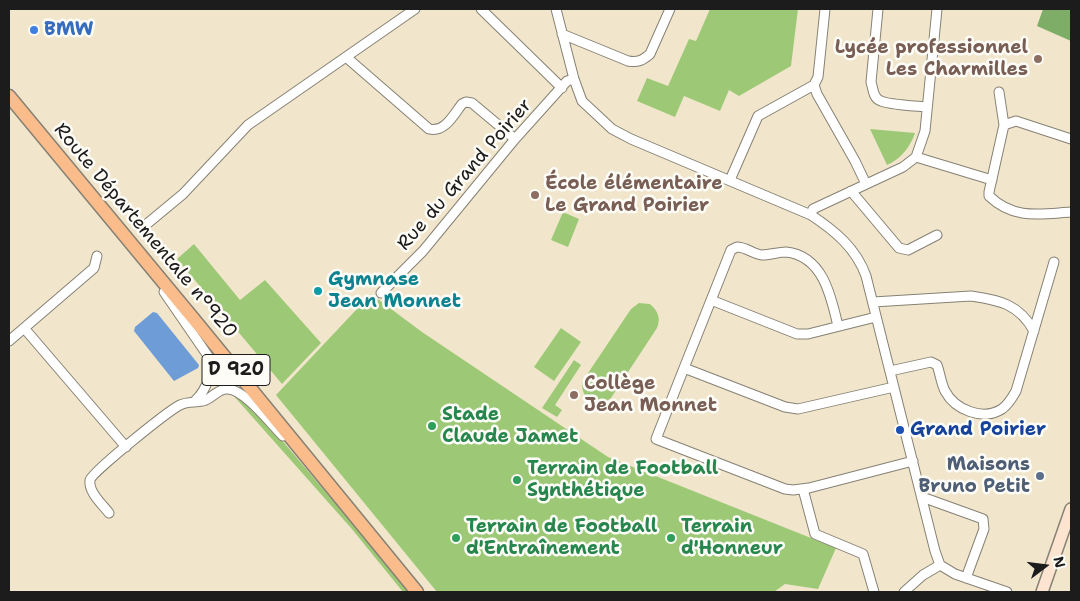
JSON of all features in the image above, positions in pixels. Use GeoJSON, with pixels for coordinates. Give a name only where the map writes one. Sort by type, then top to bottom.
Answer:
{"type":"FeatureCollection","features":[{"type":"Feature","properties":{"kind":"main road","name":"Route Départementale n°920"},"geometry":{"type":"LineString","coordinates":[[9,96],[328,483]]}},
{"type":"Feature","properties":{"kind":"main road","name":"D 920"},"geometry":{"type":"LineString","coordinates":[[328,483],[417,592]]}},
{"type":"Feature","properties":{"kind":"main road"},"geometry":{"type":"LineString","coordinates":[[1042,592],[1071,509]]}},
{"type":"Feature","properties":{"kind":"street"},"geometry":{"type":"LineString","coordinates":[[142,228],[183,194],[241,131],[415,9]]}},
{"type":"Feature","properties":{"kind":"street"},"geometry":{"type":"LineString","coordinates":[[481,9],[562,88]]}},
{"type":"Feature","properties":{"kind":"street"},"geometry":{"type":"LineString","coordinates":[[556,9],[574,79],[582,101],[612,129],[631,139],[811,215],[842,239],[861,261],[940,565],[955,574],[1007,592]]}},
{"type":"Feature","properties":{"kind":"street"},"geometry":{"type":"LineString","coordinates":[[562,34],[628,62],[641,61],[650,54],[670,9]]}},
{"type":"Feature","properties":{"kind":"street"},"geometry":{"type":"LineString","coordinates":[[730,180],[758,116],[814,85],[818,77],[824,9]]}},
{"type":"Feature","properties":{"kind":"street"},"geometry":{"type":"LineString","coordinates":[[878,9],[871,82],[874,93],[878,100],[927,107]]}},
{"type":"Feature","properties":{"kind":"street"},"geometry":{"type":"LineString","coordinates":[[811,215],[813,209],[903,167],[916,157],[925,131],[936,9]]}},
{"type":"Feature","properties":{"kind":"street"},"geometry":{"type":"LineString","coordinates":[[346,57],[429,129],[442,128],[462,104],[466,102],[472,103],[515,140]]}},
{"type":"Feature","properties":{"kind":"street","name":"Rue du Grand Poirier"},"geometry":{"type":"LineString","coordinates":[[381,293],[423,251],[515,140],[567,81],[574,79]]}},
{"type":"Feature","properties":{"kind":"street"},"geometry":{"type":"LineString","coordinates":[[814,85],[817,94],[866,184]]}},
{"type":"Feature","properties":{"kind":"street"},"geometry":{"type":"LineString","coordinates":[[999,92],[1004,125],[989,196],[997,204],[1020,214],[1071,212]]}},
{"type":"Feature","properties":{"kind":"street"},"geometry":{"type":"LineString","coordinates":[[1004,125],[1016,120],[1071,139]]}},
{"type":"Feature","properties":{"kind":"street"},"geometry":{"type":"LineString","coordinates":[[916,157],[992,180]]}},
{"type":"Feature","properties":{"kind":"street"},"geometry":{"type":"LineString","coordinates":[[851,191],[899,248],[908,250],[936,235]]}},
{"type":"Feature","properties":{"kind":"street"},"geometry":{"type":"LineString","coordinates":[[838,326],[831,297],[819,272],[805,258],[787,252],[764,255],[740,246],[733,248],[656,439],[785,489],[803,489],[913,461]]}},
{"type":"Feature","properties":{"kind":"street"},"geometry":{"type":"LineString","coordinates":[[9,341],[94,268],[97,256]]}},
{"type":"Feature","properties":{"kind":"street"},"geometry":{"type":"LineString","coordinates":[[143,257],[156,280],[208,356],[210,365],[208,382],[195,401]]}},
{"type":"Feature","properties":{"kind":"street"},"geometry":{"type":"LineString","coordinates":[[890,371],[931,362],[936,365],[944,390],[954,402],[976,413],[996,412],[1004,408],[1016,391],[1054,262]]}},
{"type":"Feature","properties":{"kind":"street"},"geometry":{"type":"LineString","coordinates":[[873,302],[971,296],[986,298],[1012,307],[1021,313],[1034,331]]}},
{"type":"Feature","properties":{"kind":"street"},"geometry":{"type":"LineString","coordinates":[[711,300],[797,334],[808,334],[876,317]]}},
{"type":"Feature","properties":{"kind":"street"},"geometry":{"type":"LineString","coordinates":[[24,328],[126,447]]}},
{"type":"Feature","properties":{"kind":"street"},"geometry":{"type":"LineString","coordinates":[[684,368],[785,407],[798,409],[894,387]]}},
{"type":"Feature","properties":{"kind":"street"},"geometry":{"type":"LineString","coordinates":[[109,513],[92,491],[90,480],[96,472],[176,407],[184,403],[204,401],[224,389],[238,392],[328,483]]}},
{"type":"Feature","properties":{"kind":"street"},"geometry":{"type":"LineString","coordinates":[[803,489],[815,534],[862,554],[874,592]]}},
{"type":"Feature","properties":{"kind":"street"},"geometry":{"type":"LineString","coordinates":[[922,497],[983,520],[984,529],[966,578]]}},
{"type":"Feature","properties":{"kind":"street"},"geometry":{"type":"LineString","coordinates":[[904,592],[923,575],[940,565]]}},
{"type":"Feature","properties":{"kind":"green space"},"geometry":{"type":"Polygon","coordinates":[[[710,9],[798,9],[791,66],[739,96],[729,90],[720,111],[684,96],[675,117],[637,101],[647,78],[668,86],[689,39],[696,41],[710,9]]]}},
{"type":"Feature","properties":{"kind":"green space"},"geometry":{"type":"Polygon","coordinates":[[[1043,9],[1071,9],[1071,41],[1037,26],[1043,9]]]}},
{"type":"Feature","properties":{"kind":"green space"},"geometry":{"type":"Polygon","coordinates":[[[870,129],[915,133],[904,152],[887,165],[870,129]]]}},
{"type":"Feature","properties":{"kind":"green space"},"geometry":{"type":"Polygon","coordinates":[[[563,212],[579,219],[568,247],[551,240],[563,212]]]}},
{"type":"Feature","properties":{"kind":"green space"},"geometry":{"type":"Polygon","coordinates":[[[194,244],[240,300],[265,280],[321,343],[282,384],[177,259],[194,244]]]}},
{"type":"Feature","properties":{"kind":"green space","name":"Stade Claude Jamet"},"geometry":{"type":"Polygon","coordinates":[[[371,294],[422,332],[608,457],[836,548],[818,589],[785,584],[774,592],[437,592],[276,395],[371,294]]]}},
{"type":"Feature","properties":{"kind":"green space"},"geometry":{"type":"Polygon","coordinates":[[[639,303],[650,304],[655,309],[659,318],[657,328],[611,398],[600,403],[590,401],[584,393],[582,382],[631,309],[639,303]]]}},
{"type":"Feature","properties":{"kind":"green space"},"geometry":{"type":"Polygon","coordinates":[[[561,328],[581,342],[554,381],[534,367],[561,328]]]}},
{"type":"Feature","properties":{"kind":"green space"},"geometry":{"type":"Polygon","coordinates":[[[574,360],[581,365],[555,405],[562,410],[557,417],[542,408],[574,360]]]}},
{"type":"Feature","properties":{"kind":"green space"},"geometry":{"type":"Polygon","coordinates":[[[232,394],[243,399],[280,438],[410,592],[403,592],[351,528],[232,394]]]}},
{"type":"Feature","properties":{"kind":"water"},"geometry":{"type":"Polygon","coordinates":[[[153,312],[157,313],[199,365],[198,368],[174,381],[134,331],[135,327],[153,312]]]}},
{"type":"Feature","properties":{"kind":"place","name":"BMW"},"geometry":{"type":"Point","coordinates":[34,30]}},
{"type":"Feature","properties":{"kind":"place","name":"Lycée professionnel Les Charmilles"},"geometry":{"type":"Point","coordinates":[1038,59]}},
{"type":"Feature","properties":{"kind":"place","name":"École élémentaire Le Grand Poirier"},"geometry":{"type":"Point","coordinates":[535,195]}},
{"type":"Feature","properties":{"kind":"place","name":"Gymnase Jean Monnet"},"geometry":{"type":"Point","coordinates":[318,291]}},
{"type":"Feature","properties":{"kind":"place","name":"Collège Jean Monnet"},"geometry":{"type":"Point","coordinates":[574,395]}},
{"type":"Feature","properties":{"kind":"place","name":"Stade Claude Jamet"},"geometry":{"type":"Point","coordinates":[432,426]}},
{"type":"Feature","properties":{"kind":"place","name":"Grand Poirier"},"geometry":{"type":"Point","coordinates":[900,430]}},
{"type":"Feature","properties":{"kind":"place","name":"Maisons Bruno Petit"},"geometry":{"type":"Point","coordinates":[1040,476]}},
{"type":"Feature","properties":{"kind":"place","name":"Terrain de Football Synthétique"},"geometry":{"type":"Point","coordinates":[517,480]}},
{"type":"Feature","properties":{"kind":"place","name":"Terrain de Football d'Entraînement"},"geometry":{"type":"Point","coordinates":[456,538]}},
{"type":"Feature","properties":{"kind":"place","name":"Terrain d'Honneur"},"geometry":{"type":"Point","coordinates":[671,538]}}]}
